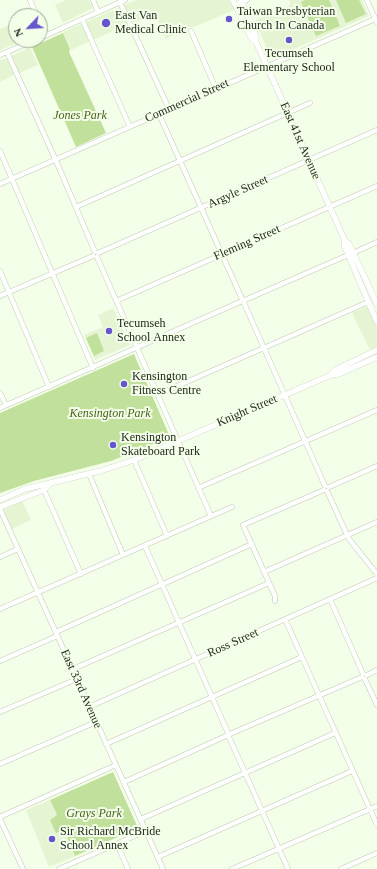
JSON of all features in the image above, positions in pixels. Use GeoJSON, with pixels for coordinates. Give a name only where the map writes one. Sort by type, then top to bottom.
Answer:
{"type":"FeatureCollection","features":[{"type":"Feature","properties":{"kind":"main road","name":"East 41st Avenue"},"geometry":{"type":"LineString","coordinates":[[243,1],[256,36],[256,42],[345,240],[349,244],[351,254],[368,302],[377,322]]}},
{"type":"Feature","properties":{"kind":"main road","name":"East 41st Avenue"},"geometry":{"type":"LineString","coordinates":[[234,2],[251,38],[256,42]]}},
{"type":"Feature","properties":{"kind":"main road","name":"East 41st Avenue"},"geometry":{"type":"LineString","coordinates":[[351,254],[376,300]]}},
{"type":"Feature","properties":{"kind":"main road","name":"Knight Street"},"geometry":{"type":"LineString","coordinates":[[331,375],[335,370],[377,350]]}},
{"type":"Feature","properties":{"kind":"main road","name":"Knight Street"},"geometry":{"type":"LineString","coordinates":[[0,500],[25,490],[89,474],[134,460],[285,394],[331,375],[339,374],[377,357]]}},
{"type":"Feature","properties":{"kind":"main road","name":"Knight Street"},"geometry":{"type":"LineString","coordinates":[[0,508],[44,490],[49,485]]}},
{"type":"Feature","properties":{"kind":"street"},"geometry":{"type":"LineString","coordinates":[[93,0],[98,12]]}},
{"type":"Feature","properties":{"kind":"street"},"geometry":{"type":"LineString","coordinates":[[368,0],[376,21]]}},
{"type":"Feature","properties":{"kind":"street"},"geometry":{"type":"LineString","coordinates":[[48,34],[123,1],[169,109]]}},
{"type":"Feature","properties":{"kind":"street"},"geometry":{"type":"LineString","coordinates":[[234,2],[243,1]]}},
{"type":"Feature","properties":{"kind":"street"},"geometry":{"type":"LineString","coordinates":[[82,19],[130,127]]}},
{"type":"Feature","properties":{"kind":"street","name":"Commercial Street"},"geometry":{"type":"LineString","coordinates":[[0,184],[267,66],[376,21]]}},
{"type":"Feature","properties":{"kind":"street"},"geometry":{"type":"LineString","coordinates":[[190,31],[216,89]]}},
{"type":"Feature","properties":{"kind":"street"},"geometry":{"type":"LineString","coordinates":[[0,55],[16,48]]}},
{"type":"Feature","properties":{"kind":"street"},"geometry":{"type":"LineString","coordinates":[[7,52],[211,516]]}},
{"type":"Feature","properties":{"kind":"street"},"geometry":{"type":"LineString","coordinates":[[76,207],[310,103]]}},
{"type":"Feature","properties":{"kind":"street"},"geometry":{"type":"LineString","coordinates":[[159,114],[347,536],[377,574]]}},
{"type":"Feature","properties":{"kind":"street","name":"Argyle Street"},"geometry":{"type":"LineString","coordinates":[[0,296],[377,130]]}},
{"type":"Feature","properties":{"kind":"street"},"geometry":{"type":"LineString","coordinates":[[0,151],[93,368]]}},
{"type":"Feature","properties":{"kind":"street","name":"Fleming Street"},"geometry":{"type":"LineString","coordinates":[[116,301],[377,186]]}},
{"type":"Feature","properties":{"kind":"street"},"geometry":{"type":"LineString","coordinates":[[0,408],[377,242]]}},
{"type":"Feature","properties":{"kind":"street"},"geometry":{"type":"LineString","coordinates":[[0,271],[49,387]]}},
{"type":"Feature","properties":{"kind":"street"},"geometry":{"type":"LineString","coordinates":[[157,395],[368,302]]}},
{"type":"Feature","properties":{"kind":"street"},"geometry":{"type":"LineString","coordinates":[[0,393],[6,405]]}},
{"type":"Feature","properties":{"kind":"street"},"geometry":{"type":"LineString","coordinates":[[198,488],[377,410]]}},
{"type":"Feature","properties":{"kind":"street"},"geometry":{"type":"LineString","coordinates":[[134,460],[167,536]]}},
{"type":"Feature","properties":{"kind":"street"},"geometry":{"type":"LineString","coordinates":[[275,601],[276,600],[269,583],[243,525],[377,466]]}},
{"type":"Feature","properties":{"kind":"street"},"geometry":{"type":"LineString","coordinates":[[89,474],[123,555]]}},
{"type":"Feature","properties":{"kind":"street"},"geometry":{"type":"LineString","coordinates":[[44,490],[81,574]]}},
{"type":"Feature","properties":{"kind":"street"},"geometry":{"type":"LineString","coordinates":[[0,609],[232,507]]}},
{"type":"Feature","properties":{"kind":"street","name":"East 33rd Avenue"},"geometry":{"type":"LineString","coordinates":[[0,508],[163,869]]}},
{"type":"Feature","properties":{"kind":"street"},"geometry":{"type":"LineString","coordinates":[[264,572],[377,522]]}},
{"type":"Feature","properties":{"kind":"street"},"geometry":{"type":"LineString","coordinates":[[0,661],[161,584],[252,544]]}},
{"type":"Feature","properties":{"kind":"street"},"geometry":{"type":"LineString","coordinates":[[145,546],[288,869]]}},
{"type":"Feature","properties":{"kind":"street"},"geometry":{"type":"LineString","coordinates":[[0,557],[18,549]]}},
{"type":"Feature","properties":{"kind":"street","name":"Ross Street"},"geometry":{"type":"LineString","coordinates":[[90,707],[377,578]]}},
{"type":"Feature","properties":{"kind":"street"},"geometry":{"type":"LineString","coordinates":[[73,669],[269,583]]}},
{"type":"Feature","properties":{"kind":"street"},"geometry":{"type":"LineString","coordinates":[[330,599],[377,705]]}},
{"type":"Feature","properties":{"kind":"street"},"geometry":{"type":"LineString","coordinates":[[286,619],[335,733],[377,824]]}},
{"type":"Feature","properties":{"kind":"street"},"geometry":{"type":"LineString","coordinates":[[106,744],[302,657]]}},
{"type":"Feature","properties":{"kind":"street"},"geometry":{"type":"LineString","coordinates":[[124,782],[377,670]]}},
{"type":"Feature","properties":{"kind":"street"},"geometry":{"type":"LineString","coordinates":[[0,712],[77,679]]}},
{"type":"Feature","properties":{"kind":"street"},"geometry":{"type":"LineString","coordinates":[[0,764],[96,722]]}},
{"type":"Feature","properties":{"kind":"street"},"geometry":{"type":"LineString","coordinates":[[141,819],[335,733]]}},
{"type":"Feature","properties":{"kind":"street"},"geometry":{"type":"LineString","coordinates":[[23,869],[0,817],[116,765]]}},
{"type":"Feature","properties":{"kind":"street"},"geometry":{"type":"LineString","coordinates":[[158,857],[352,771]]}},
{"type":"Feature","properties":{"kind":"street"},"geometry":{"type":"LineString","coordinates":[[232,869],[377,806]]}},
{"type":"Feature","properties":{"kind":"street"},"geometry":{"type":"LineString","coordinates":[[59,869],[146,831]]}},
{"type":"Feature","properties":{"kind":"street"},"geometry":{"type":"LineString","coordinates":[[117,844],[128,869]]}},
{"type":"Feature","properties":{"kind":"street"},"geometry":{"type":"LineString","coordinates":[[341,869],[377,853]]}},
{"type":"Feature","properties":{"kind":"street"},"geometry":{"type":"LineString","coordinates":[[73,863],[76,869]]}},
{"type":"Feature","properties":{"kind":"shaded area"},"geometry":{"type":"Polygon","coordinates":[[[65,0],[89,0],[93,8],[63,23],[55,5],[65,0]]]}},
{"type":"Feature","properties":{"kind":"shaded area"},"geometry":{"type":"Polygon","coordinates":[[[136,0],[230,0],[235,10],[194,27],[189,27],[166,39],[155,15],[126,25],[71,50],[63,32],[136,0]]]}},
{"type":"Feature","properties":{"kind":"shaded area","name":"Tecumseh Elementary School"},"geometry":{"type":"Polygon","coordinates":[[[289,0],[362,0],[369,16],[271,59],[255,20],[290,5],[289,0]]]}},
{"type":"Feature","properties":{"kind":"shaded area"},"geometry":{"type":"Polygon","coordinates":[[[8,26],[8,47],[0,50],[0,29],[8,26]]]}},
{"type":"Feature","properties":{"kind":"shaded area"},"geometry":{"type":"Polygon","coordinates":[[[30,48],[38,65],[19,73],[12,56],[30,48]]]}},
{"type":"Feature","properties":{"kind":"shaded area"},"geometry":{"type":"Polygon","coordinates":[[[7,59],[14,75],[0,82],[0,60],[7,59]]]}},
{"type":"Feature","properties":{"kind":"shaded area"},"geometry":{"type":"Polygon","coordinates":[[[365,307],[368,308],[377,328],[377,347],[370,350],[352,313],[365,307]]]}},
{"type":"Feature","properties":{"kind":"shaded area","name":"Tecumseh School Annex"},"geometry":{"type":"Polygon","coordinates":[[[113,308],[130,345],[95,360],[84,335],[103,327],[98,315],[113,308]]]}},
{"type":"Feature","properties":{"kind":"shaded area"},"geometry":{"type":"Polygon","coordinates":[[[22,500],[31,520],[12,529],[4,510],[22,500]]]}},
{"type":"Feature","properties":{"kind":"shaded area"},"geometry":{"type":"Polygon","coordinates":[[[50,800],[75,856],[49,867],[26,810],[50,800]]]}},
{"type":"Feature","properties":{"kind":"green space"},"geometry":{"type":"Polygon","coordinates":[[[305,0],[329,0],[340,26],[316,36],[301,2],[305,0]]]}},
{"type":"Feature","properties":{"kind":"green space"},"geometry":{"type":"Polygon","coordinates":[[[336,0],[359,0],[366,14],[346,23],[336,0]]]}},
{"type":"Feature","properties":{"kind":"green space","name":"Jones Park"},"geometry":{"type":"Polygon","coordinates":[[[63,33],[70,49],[69,52],[106,133],[76,147],[32,48],[48,48],[48,40],[63,33]]]}},
{"type":"Feature","properties":{"kind":"green space"},"geometry":{"type":"Polygon","coordinates":[[[97,333],[104,351],[94,356],[86,338],[97,333]]]}},
{"type":"Feature","properties":{"kind":"green space","name":"Kensington Park"},"geometry":{"type":"Polygon","coordinates":[[[134,354],[170,437],[111,461],[34,481],[0,493],[0,413],[134,354]]]}},
{"type":"Feature","properties":{"kind":"green space","name":"Grays Park"},"geometry":{"type":"Polygon","coordinates":[[[113,772],[138,828],[75,856],[64,830],[56,833],[50,820],[57,815],[50,800],[113,772]]]}},
{"type":"Feature","properties":{"kind":"place","name":"Taiwan Presbyterian Church In Canada"},"geometry":{"type":"Point","coordinates":[229,19]}},
{"type":"Feature","properties":{"kind":"place","name":"East Van Medical Clinic"},"geometry":{"type":"Point","coordinates":[106,23]}},
{"type":"Feature","properties":{"kind":"place","name":"Tecumseh Elementary School"},"geometry":{"type":"Point","coordinates":[289,40]}},
{"type":"Feature","properties":{"kind":"place","name":"Tecumseh School Annex"},"geometry":{"type":"Point","coordinates":[109,331]}},
{"type":"Feature","properties":{"kind":"place","name":"Kensington Fitness Centre"},"geometry":{"type":"Point","coordinates":[124,384]}},
{"type":"Feature","properties":{"kind":"place","name":"Kensington Skateboard Park"},"geometry":{"type":"Point","coordinates":[113,445]}},
{"type":"Feature","properties":{"kind":"place","name":"Sir Richard McBride School Annex"},"geometry":{"type":"Point","coordinates":[52,839]}}]}
